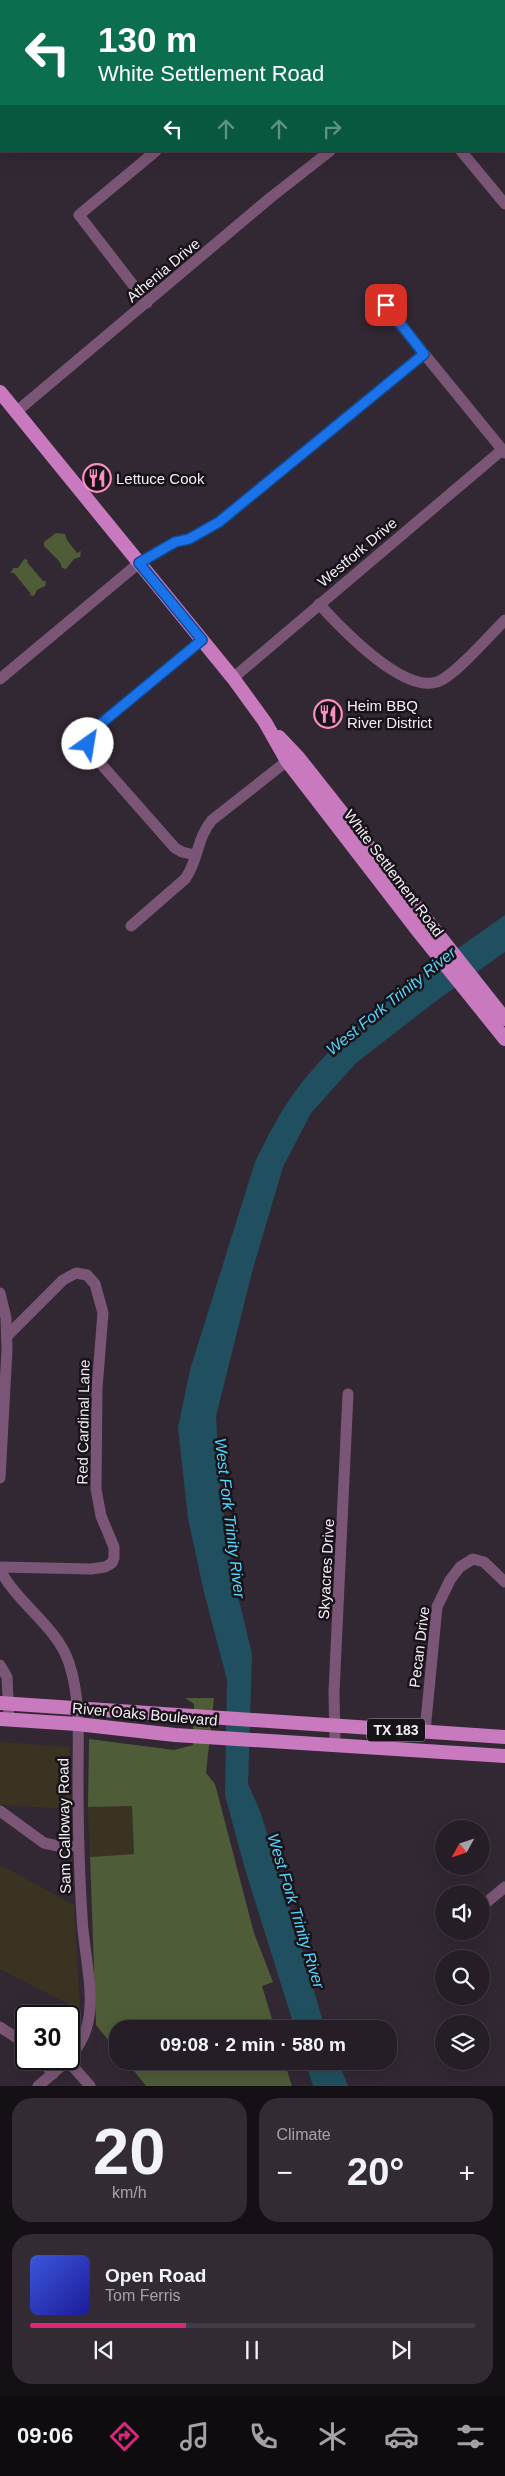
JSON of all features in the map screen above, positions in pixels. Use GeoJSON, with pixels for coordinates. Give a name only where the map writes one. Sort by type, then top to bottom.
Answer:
{"type":"FeatureCollection","features":[{"type":"Feature","properties":{"kind":"main road","name":"White Settlement Road"},"geometry":{"type":"LineString","coordinates":[[0,392],[232,678],[485,1006],[505,1039]]}},
{"type":"Feature","properties":{"kind":"main road","name":"White Settlement Road"},"geometry":{"type":"LineString","coordinates":[[265,722],[288,761],[309,780]]}},
{"type":"Feature","properties":{"kind":"main road","name":"White Settlement Road"},"geometry":{"type":"LineString","coordinates":[[485,1006],[505,1019]]}},
{"type":"Feature","properties":{"kind":"main road","name":"River Oaks Boulevard"},"geometry":{"type":"LineString","coordinates":[[5,1704],[336,1726]]}},
{"type":"Feature","properties":{"kind":"main road","name":"River Oaks Boulevard"},"geometry":{"type":"LineString","coordinates":[[4,1719],[335,1746]]}},
{"type":"Feature","properties":{"kind":"main road","name":"TX 183"},"geometry":{"type":"LineString","coordinates":[[336,1726],[505,1737]]}},
{"type":"Feature","properties":{"kind":"main road","name":"TX 183"},"geometry":{"type":"LineString","coordinates":[[335,1746],[505,1756]]}},
{"type":"Feature","properties":{"kind":"street"},"geometry":{"type":"LineString","coordinates":[[147,303],[79,215],[155,152]]}},
{"type":"Feature","properties":{"kind":"street","name":"Athenia Drive"},"geometry":{"type":"LineString","coordinates":[[16,412],[270,198],[329,152]]}},
{"type":"Feature","properties":{"kind":"street"},"geometry":{"type":"LineString","coordinates":[[463,152],[505,204]]}},
{"type":"Feature","properties":{"kind":"street"},"geometry":{"type":"LineString","coordinates":[[381,301],[504,452]]}},
{"type":"Feature","properties":{"kind":"street"},"geometry":{"type":"LineString","coordinates":[[0,679],[139,563],[175,542],[189,539],[219,522],[424,354]]}},
{"type":"Feature","properties":{"kind":"street","name":"Westfork Drive"},"geometry":{"type":"LineString","coordinates":[[232,678],[504,452]]}},
{"type":"Feature","properties":{"kind":"street"},"geometry":{"type":"LineString","coordinates":[[319,604],[334,621],[380,660],[409,679],[427,684],[444,679],[505,620]]}},
{"type":"Feature","properties":{"kind":"street"},"geometry":{"type":"LineString","coordinates":[[196,855],[182,852],[175,848],[94,756],[88,744],[90,735],[98,726],[202,640]]}},
{"type":"Feature","properties":{"kind":"street"},"geometry":{"type":"LineString","coordinates":[[131,926],[185,879],[192,870],[203,831],[212,820],[288,761]]}},
{"type":"Feature","properties":{"kind":"street","name":"Red Cardinal Lane"},"geometry":{"type":"LineString","coordinates":[[0,1568],[91,1569],[104,1567],[112,1563],[114,1558],[114,1547],[102,1516],[96,1489],[97,1388],[103,1314],[95,1284],[87,1275],[76,1273],[64,1280],[7,1336]]}},
{"type":"Feature","properties":{"kind":"street"},"geometry":{"type":"LineString","coordinates":[[0,1293],[4,1304],[7,1336],[0,1478]]}},
{"type":"Feature","properties":{"kind":"street","name":"Skyacres Drive"},"geometry":{"type":"LineString","coordinates":[[335,1746],[334,1692],[348,1394]]}},
{"type":"Feature","properties":{"kind":"street","name":"Pecan Drive"},"geometry":{"type":"LineString","coordinates":[[425,1731],[434,1629],[441,1595],[460,1567],[474,1559],[484,1562],[505,1582]]}},
{"type":"Feature","properties":{"kind":"street","name":"Sam Calloway Road"},"geometry":{"type":"LineString","coordinates":[[0,1568],[63,1651],[74,1680],[77,1708],[78,1846],[83,1934],[89,1994],[88,2022],[80,2044]]}},
{"type":"Feature","properties":{"kind":"street"},"geometry":{"type":"LineString","coordinates":[[0,1666],[7,1677],[4,1719]]}},
{"type":"Feature","properties":{"kind":"street"},"geometry":{"type":"LineString","coordinates":[[0,1811],[44,1843],[58,1846],[78,1846]]}},
{"type":"Feature","properties":{"kind":"street"},"geometry":{"type":"LineString","coordinates":[[490,1900],[505,1887]]}},
{"type":"Feature","properties":{"kind":"street"},"geometry":{"type":"LineString","coordinates":[[2,2030],[15,2038]]}},
{"type":"Feature","properties":{"kind":"street"},"geometry":{"type":"LineString","coordinates":[[50,2070],[53,2074]]}},
{"type":"Feature","properties":{"kind":"street","name":"Sam Calloway Road"},"geometry":{"type":"LineString","coordinates":[[38,2086],[58,2070]]}},
{"type":"Feature","properties":{"kind":"street"},"geometry":{"type":"LineString","coordinates":[[76,2070],[90,2086]]}},
{"type":"Feature","properties":{"kind":"shaded area"},"geometry":{"type":"Polygon","coordinates":[[[0,1742],[69,1747],[71,1809],[0,1805],[0,1742]]]}},
{"type":"Feature","properties":{"kind":"shaded area"},"geometry":{"type":"Polygon","coordinates":[[[132,1806],[134,1854],[90,1857],[88,1807],[132,1806]]]}},
{"type":"Feature","properties":{"kind":"shaded area"},"geometry":{"type":"Polygon","coordinates":[[[0,1865],[74,1905],[80,2005],[70,2005],[0,1969],[0,1865]]]}},
{"type":"Feature","properties":{"kind":"green space"},"geometry":{"type":"Polygon","coordinates":[[[56,533],[65,534],[67,540],[77,553],[81,551],[80,557],[74,559],[66,569],[62,568],[60,562],[44,546],[44,542],[56,533]]]}},
{"type":"Feature","properties":{"kind":"green space"},"geometry":{"type":"Polygon","coordinates":[[[24,559],[28,560],[27,562],[43,581],[46,581],[45,586],[37,590],[34,596],[29,595],[31,594],[14,573],[11,573],[13,568],[18,568],[24,559]]]}},
{"type":"Feature","properties":{"kind":"green space"},"geometry":{"type":"Polygon","coordinates":[[[185,1698],[214,1698],[206,1773],[215,1784],[254,1933],[273,1982],[262,1986],[272,2020],[109,2020],[109,2041],[96,2025],[90,1857],[134,1854],[132,1806],[88,1807],[89,1739],[174,1750],[193,1745],[194,1704],[185,1698]]]}},
{"type":"Feature","properties":{"kind":"green space"},"geometry":{"type":"Polygon","coordinates":[[[133,2070],[287,2070],[292,2086],[146,2086],[133,2070]]]}},
{"type":"Feature","properties":{"kind":"water","name":"West Fork Trinity River"},"geometry":{"type":"Polygon","coordinates":[[[505,915],[505,952],[436,1001],[356,1063],[311,1113],[283,1167],[252,1272],[216,1416],[220,1489],[234,1580],[252,1654],[248,1784],[260,1811],[285,1890],[322,2020],[292,2020],[245,1869],[225,1795],[227,1680],[204,1592],[188,1518],[178,1428],[190,1370],[255,1162],[274,1126],[295,1092],[338,1043],[392,996],[505,915]]]}},
{"type":"Feature","properties":{"kind":"water"},"geometry":{"type":"Polygon","coordinates":[[[308,2070],[342,2070],[348,2086],[313,2086],[308,2070]]]}},
{"type":"Feature","properties":{"kind":"place","name":"Lettuce Cook"},"geometry":{"type":"Point","coordinates":[97,478]}},
{"type":"Feature","properties":{"kind":"place","name":"Heim BBQ River District"},"geometry":{"type":"Point","coordinates":[328,714]}},
{"type":"Feature","properties":{"kind":"route"},"geometry":{"type":"LineString","coordinates":[[88,744],[90,735],[98,726],[202,640],[139,563],[175,542],[189,539],[219,522],[424,354],[386,305]]}}]}
